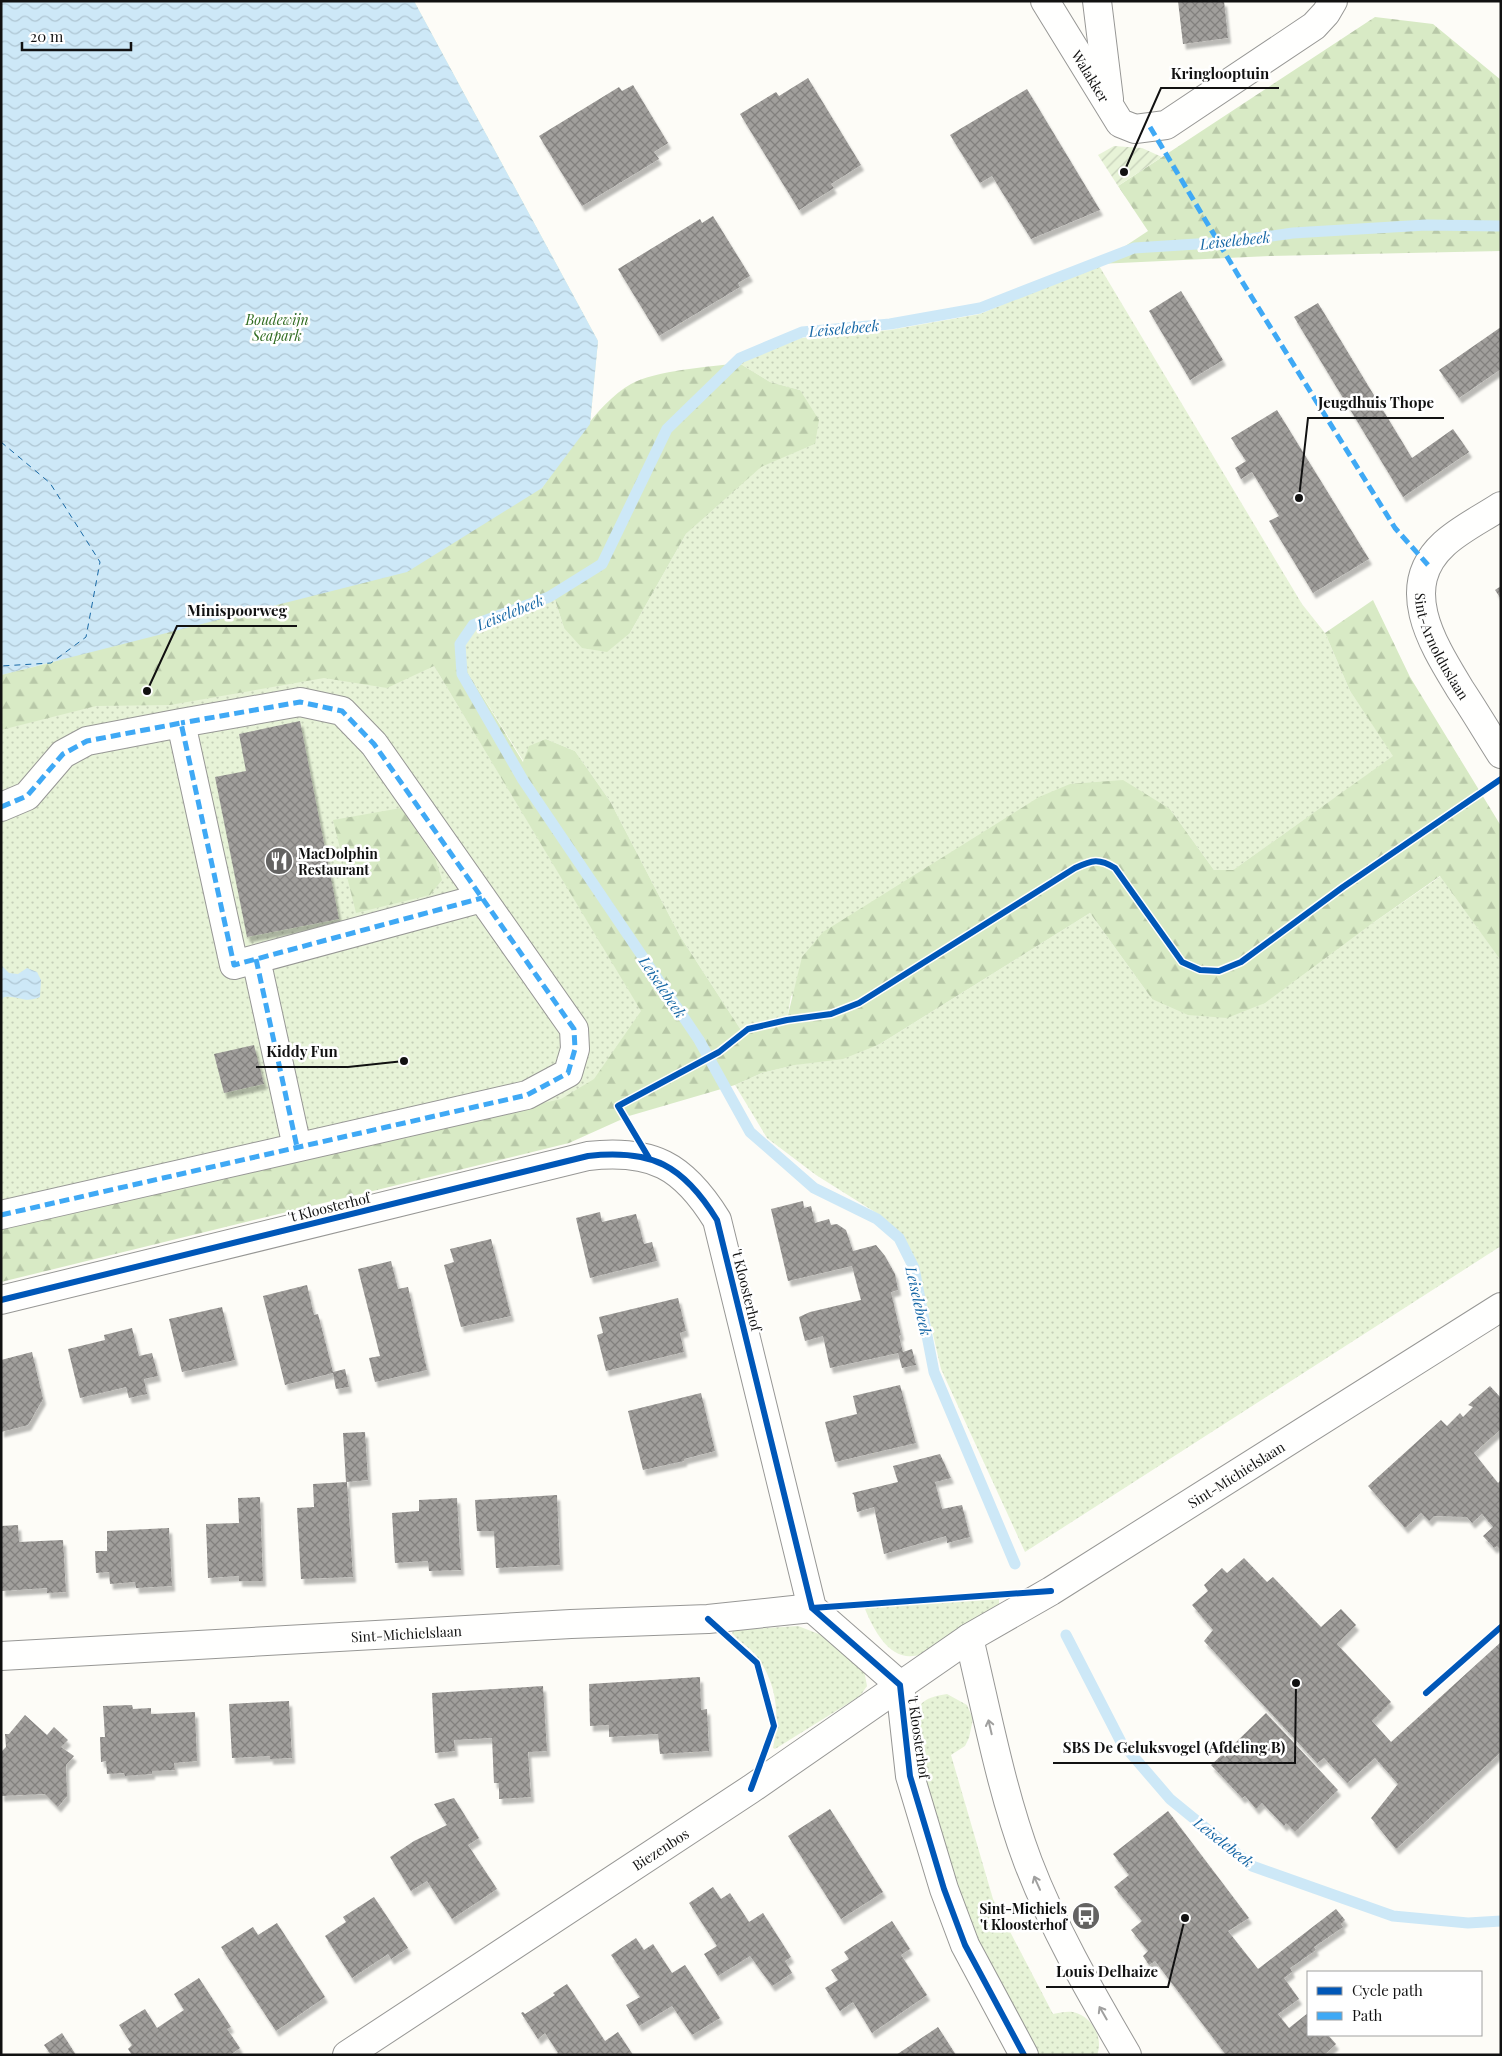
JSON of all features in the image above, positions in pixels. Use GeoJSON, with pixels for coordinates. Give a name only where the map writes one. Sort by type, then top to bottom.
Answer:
{"type":"FeatureCollection","features":[{"type":"Feature","properties":{"kind":"street","name":"Walakker"},"geometry":{"type":"LineString","coordinates":[[1045,1],[1120,124],[1135,129],[1166,125],[1314,26],[1326,13],[1333,1]]}},
{"type":"Feature","properties":{"kind":"street"},"geometry":{"type":"LineString","coordinates":[[1097,1],[1110,108]]}},
{"type":"Feature","properties":{"kind":"street","name":"Sint-Arnolduslaan"},"geometry":{"type":"LineString","coordinates":[[1501,506],[1444,544],[1428,564],[1421,590],[1422,610],[1428,633],[1501,754]]}},
{"type":"Feature","properties":{"kind":"street"},"geometry":{"type":"LineString","coordinates":[[1,808],[27,796],[63,754],[87,741],[300,702],[342,711],[374,744],[574,1030],[575,1049],[568,1073],[527,1095],[1,1215]]}},
{"type":"Feature","properties":{"kind":"street"},"geometry":{"type":"LineString","coordinates":[[181,723],[234,965],[482,898]]}},
{"type":"Feature","properties":{"kind":"street"},"geometry":{"type":"LineString","coordinates":[[256,959],[297,1147]]}},
{"type":"Feature","properties":{"kind":"street","name":"'t Kloosterhof"},"geometry":{"type":"LineString","coordinates":[[1,1300],[588,1156],[617,1153],[649,1158],[677,1172],[701,1194],[717,1220],[812,1608],[900,1685],[910,1776],[944,1889],[965,1945],[1024,2055]]}},
{"type":"Feature","properties":{"kind":"street","name":"Sint-Michielslaan"},"geometry":{"type":"LineString","coordinates":[[969,1638],[1051,1591],[1501,1307]]}},
{"type":"Feature","properties":{"kind":"street","name":"Sint-Michielslaan"},"geometry":{"type":"LineString","coordinates":[[1,1656],[571,1624],[708,1619],[812,1608]]}},
{"type":"Feature","properties":{"kind":"street"},"geometry":{"type":"LineString","coordinates":[[969,1638],[1007,1798],[1029,1863],[1082,1978],[1127,2055]]}},
{"type":"Feature","properties":{"kind":"street","name":"Biezenbos"},"geometry":{"type":"LineString","coordinates":[[347,2055],[751,1790],[969,1638]]}},
{"type":"Feature","properties":{"kind":"green space","name":"Boudewijn Seapark"},"geometry":{"type":"Polygon","coordinates":[[[1,1],[414,1],[598,341],[590,424],[542,488],[407,572],[434,666],[678,1071],[1,1262],[1,1]]]}},
{"type":"Feature","properties":{"kind":"green space"},"geometry":{"type":"Polygon","coordinates":[[[1375,17],[1433,24],[1501,80],[1501,251],[1270,256],[1098,264],[1148,231],[1118,186],[1375,17]]]}},
{"type":"Feature","properties":{"kind":"green space"},"geometry":{"type":"Polygon","coordinates":[[[1114,146],[1142,148],[1162,157],[1118,186],[1098,155],[1114,146]]]}},
{"type":"Feature","properties":{"kind":"green space"},"geometry":{"type":"Polygon","coordinates":[[[1098,264],[1302,604],[1325,633],[1350,691],[1394,756],[1233,870],[1214,870],[1170,809],[791,996],[787,1020],[741,1030],[680,936],[610,801],[575,751],[546,739],[524,762],[468,673],[464,647],[475,627],[555,600],[564,628],[630,633],[686,534],[761,466],[815,444],[800,390],[770,382],[739,363],[801,338],[890,330],[980,314],[1098,264]]]}},
{"type":"Feature","properties":{"kind":"green space"},"geometry":{"type":"Polygon","coordinates":[[[739,363],[770,382],[800,390],[819,420],[815,444],[761,467],[686,534],[630,633],[607,652],[582,648],[564,628],[555,600],[475,627],[464,647],[468,673],[523,762],[529,746],[546,739],[575,751],[610,801],[680,936],[741,1030],[787,1019],[802,957],[823,932],[1039,797],[1070,784],[1123,780],[1170,809],[1214,870],[1233,870],[1393,756],[1350,691],[1325,633],[1373,600],[1410,677],[1501,826],[1501,961],[1440,876],[1265,1003],[1227,1018],[1188,1015],[1152,999],[1090,913],[880,1044],[843,1059],[795,1065],[762,1073],[735,1085],[629,1116],[569,1143],[1,1282],[1,1228],[561,1099],[594,1079],[641,1011],[434,666],[387,688],[324,678],[170,705],[96,706],[1,730],[1,675],[51,663],[542,488],[582,431],[606,404],[631,384],[654,375],[669,372],[739,363]]]}},
{"type":"Feature","properties":{"kind":"green space"},"geometry":{"type":"Polygon","coordinates":[[[401,808],[435,858],[442,880],[430,895],[356,913],[333,820],[401,808]]]}},
{"type":"Feature","properties":{"kind":"green space"},"geometry":{"type":"Polygon","coordinates":[[[1441,876],[1501,961],[1501,1246],[1025,1552],[941,1369],[917,1265],[903,1236],[878,1214],[816,1175],[767,1138],[735,1085],[762,1073],[880,1044],[1090,913],[1152,999],[1370,925],[1441,876]]]}},
{"type":"Feature","properties":{"kind":"green space"},"geometry":{"type":"Polygon","coordinates":[[[999,1599],[999,1604],[922,1654],[911,1656],[902,1655],[886,1645],[874,1628],[865,1609],[867,1606],[999,1599]]]}},
{"type":"Feature","properties":{"kind":"green space"},"geometry":{"type":"Polygon","coordinates":[[[798,1626],[824,1636],[864,1670],[867,1686],[860,1696],[775,1749],[773,1748],[776,1723],[775,1699],[768,1676],[755,1654],[732,1633],[734,1630],[798,1626]]]}},
{"type":"Feature","properties":{"kind":"green space"},"geometry":{"type":"Polygon","coordinates":[[[947,1694],[967,1705],[973,1719],[969,1738],[965,1746],[951,1755],[993,1899],[1053,2014],[1073,2012],[1086,2018],[1095,2029],[1097,2035],[1099,2048],[1097,2055],[1034,2055],[999,1987],[984,1952],[945,1844],[914,1730],[915,1714],[921,1704],[931,1698],[947,1694]]]}},
{"type":"Feature","properties":{"kind":"water"},"geometry":{"type":"Polygon","coordinates":[[[1,1],[414,1],[598,341],[590,424],[542,488],[407,572],[1,675],[1,1]]]}},
{"type":"Feature","properties":{"kind":"water"},"geometry":{"type":"Polygon","coordinates":[[[1,965],[9,973],[18,974],[27,968],[37,972],[41,980],[40,997],[26,1000],[4,997],[1,1001],[1,965]]]}},
{"type":"Feature","properties":{"kind":"building"},"geometry":{"type":"Polygon","coordinates":[[[1178,1],[1224,1],[1228,38],[1183,44],[1178,1]]]}},
{"type":"Feature","properties":{"kind":"building"},"geometry":{"type":"Polygon","coordinates":[[[808,78],[861,165],[831,184],[834,188],[799,210],[740,114],[776,92],[779,96],[808,78]]]}},
{"type":"Feature","properties":{"kind":"building"},"geometry":{"type":"Polygon","coordinates":[[[633,85],[668,143],[654,152],[659,159],[582,206],[539,136],[619,87],[622,91],[633,85]]]}},
{"type":"Feature","properties":{"kind":"building"},"geometry":{"type":"Polygon","coordinates":[[[1027,89],[1100,210],[1031,239],[992,176],[980,183],[950,135],[1027,89]]]}},
{"type":"Feature","properties":{"kind":"building"},"geometry":{"type":"Polygon","coordinates":[[[713,216],[750,276],[738,283],[740,287],[659,336],[618,269],[700,219],[702,223],[713,216]]]}},
{"type":"Feature","properties":{"kind":"building"},"geometry":{"type":"Polygon","coordinates":[[[1181,291],[1223,360],[1190,380],[1149,311],[1181,291]]]}},
{"type":"Feature","properties":{"kind":"building"},"geometry":{"type":"Polygon","coordinates":[[[1318,303],[1412,458],[1453,429],[1469,452],[1403,497],[1294,317],[1318,303]]]}},
{"type":"Feature","properties":{"kind":"building"},"geometry":{"type":"Polygon","coordinates":[[[1501,327],[1501,369],[1459,398],[1439,370],[1501,327]]]}},
{"type":"Feature","properties":{"kind":"building"},"geometry":{"type":"Polygon","coordinates":[[[1277,410],[1369,559],[1313,593],[1269,521],[1279,516],[1252,472],[1241,479],[1235,468],[1246,461],[1231,438],[1277,410]]]}},
{"type":"Feature","properties":{"kind":"building"},"geometry":{"type":"Polygon","coordinates":[[[1501,586],[1501,599],[1495,590],[1501,586]]]}},
{"type":"Feature","properties":{"kind":"building","name":"MacDolphin Restaurant"},"geometry":{"type":"Polygon","coordinates":[[[300,721],[339,919],[247,937],[215,777],[246,771],[239,734],[300,721]]]}},
{"type":"Feature","properties":{"kind":"building"},"geometry":{"type":"Polygon","coordinates":[[[254,1045],[264,1084],[224,1093],[214,1054],[254,1045]]]}},
{"type":"Feature","properties":{"kind":"building"},"geometry":{"type":"Polygon","coordinates":[[[803,1201],[804,1208],[811,1206],[815,1223],[829,1219],[831,1225],[837,1224],[846,1230],[853,1251],[876,1245],[885,1256],[895,1274],[898,1290],[891,1292],[903,1352],[912,1349],[916,1365],[902,1368],[898,1353],[830,1368],[823,1336],[805,1341],[799,1317],[810,1312],[861,1300],[852,1266],[788,1281],[771,1209],[803,1201]]]}},
{"type":"Feature","properties":{"kind":"building"},"geometry":{"type":"Polygon","coordinates":[[[600,1212],[602,1222],[636,1214],[644,1244],[652,1242],[657,1261],[590,1278],[576,1218],[600,1212]]]}},
{"type":"Feature","properties":{"kind":"building"},"geometry":{"type":"Polygon","coordinates":[[[491,1239],[511,1316],[461,1327],[444,1265],[454,1262],[450,1249],[491,1239]]]}},
{"type":"Feature","properties":{"kind":"building"},"geometry":{"type":"Polygon","coordinates":[[[391,1261],[398,1289],[408,1287],[427,1370],[375,1382],[369,1358],[380,1356],[358,1269],[391,1261]]]}},
{"type":"Feature","properties":{"kind":"building"},"geometry":{"type":"Polygon","coordinates":[[[307,1285],[314,1315],[318,1314],[333,1372],[345,1369],[349,1387],[336,1389],[333,1373],[285,1385],[263,1296],[307,1285]]]}},
{"type":"Feature","properties":{"kind":"building"},"geometry":{"type":"Polygon","coordinates":[[[678,1298],[686,1331],[680,1333],[684,1352],[606,1371],[597,1335],[603,1333],[599,1317],[678,1298]]]}},
{"type":"Feature","properties":{"kind":"building"},"geometry":{"type":"Polygon","coordinates":[[[222,1307],[235,1360],[182,1372],[169,1319],[222,1307]]]}},
{"type":"Feature","properties":{"kind":"building"},"geometry":{"type":"Polygon","coordinates":[[[132,1328],[139,1356],[152,1353],[158,1376],[144,1379],[147,1394],[129,1398],[126,1387],[80,1398],[68,1349],[105,1340],[104,1335],[132,1328]]]}},
{"type":"Feature","properties":{"kind":"building"},"geometry":{"type":"Polygon","coordinates":[[[32,1352],[43,1399],[28,1425],[1,1432],[1,1360],[32,1352]]]}},
{"type":"Feature","properties":{"kind":"building"},"geometry":{"type":"Polygon","coordinates":[[[900,1385],[916,1443],[835,1462],[825,1422],[857,1414],[853,1396],[900,1385]]]}},
{"type":"Feature","properties":{"kind":"building"},"geometry":{"type":"Polygon","coordinates":[[[1490,1386],[1501,1398],[1501,1429],[1474,1453],[1498,1483],[1501,1480],[1501,1550],[1497,1546],[1494,1548],[1483,1536],[1493,1527],[1482,1514],[1472,1523],[1467,1517],[1434,1516],[1429,1521],[1421,1513],[1405,1528],[1368,1486],[1441,1420],[1447,1426],[1460,1413],[1463,1417],[1473,1407],[1468,1405],[1490,1386]]]}},
{"type":"Feature","properties":{"kind":"building"},"geometry":{"type":"Polygon","coordinates":[[[701,1393],[715,1451],[684,1459],[684,1461],[643,1470],[628,1411],[701,1393]]]}},
{"type":"Feature","properties":{"kind":"building"},"geometry":{"type":"Polygon","coordinates":[[[365,1432],[368,1480],[346,1482],[343,1433],[365,1432]]]}},
{"type":"Feature","properties":{"kind":"building"},"geometry":{"type":"Polygon","coordinates":[[[940,1454],[951,1478],[935,1482],[942,1509],[962,1505],[970,1537],[947,1543],[946,1536],[884,1554],[874,1507],[857,1512],[852,1493],[898,1482],[893,1466],[940,1454]]]}},
{"type":"Feature","properties":{"kind":"building"},"geometry":{"type":"Polygon","coordinates":[[[347,1482],[353,1577],[301,1579],[297,1508],[314,1507],[313,1484],[347,1482]]]}},
{"type":"Feature","properties":{"kind":"building"},"geometry":{"type":"Polygon","coordinates":[[[557,1495],[560,1565],[496,1568],[494,1531],[477,1531],[475,1500],[557,1495]]]}},
{"type":"Feature","properties":{"kind":"building"},"geometry":{"type":"Polygon","coordinates":[[[260,1497],[263,1581],[239,1581],[239,1576],[208,1578],[206,1524],[239,1523],[238,1498],[260,1497]]]}},
{"type":"Feature","properties":{"kind":"building"},"geometry":{"type":"Polygon","coordinates":[[[457,1498],[461,1570],[429,1571],[428,1561],[395,1563],[392,1513],[419,1511],[419,1500],[457,1498]]]}},
{"type":"Feature","properties":{"kind":"building"},"geometry":{"type":"Polygon","coordinates":[[[18,1525],[19,1542],[63,1540],[66,1592],[47,1593],[47,1588],[2,1591],[1,1526],[18,1525]]]}},
{"type":"Feature","properties":{"kind":"building"},"geometry":{"type":"Polygon","coordinates":[[[169,1528],[172,1586],[136,1588],[135,1582],[110,1584],[109,1572],[96,1573],[95,1551],[107,1551],[107,1531],[169,1528]]]}},
{"type":"Feature","properties":{"kind":"building"},"geometry":{"type":"Polygon","coordinates":[[[1244,1558],[1267,1582],[1273,1577],[1321,1627],[1341,1609],[1356,1625],[1337,1644],[1391,1702],[1372,1721],[1391,1742],[1501,1642],[1501,1752],[1396,1849],[1371,1818],[1398,1784],[1375,1758],[1347,1783],[1324,1758],[1317,1763],[1204,1641],[1213,1630],[1192,1605],[1208,1591],[1204,1585],[1222,1568],[1227,1573],[1244,1558]]]}},
{"type":"Feature","properties":{"kind":"building"},"geometry":{"type":"Polygon","coordinates":[[[700,1677],[701,1710],[707,1709],[709,1751],[660,1754],[658,1734],[609,1737],[609,1725],[590,1726],[589,1684],[700,1677]]]}},
{"type":"Feature","properties":{"kind":"building"},"geometry":{"type":"Polygon","coordinates":[[[543,1686],[547,1751],[528,1752],[531,1797],[499,1799],[499,1783],[494,1783],[492,1738],[454,1740],[455,1751],[435,1753],[432,1693],[543,1686]]]}},
{"type":"Feature","properties":{"kind":"building"},"geometry":{"type":"Polygon","coordinates":[[[289,1701],[292,1758],[270,1759],[270,1756],[232,1758],[229,1704],[289,1701]]]}},
{"type":"Feature","properties":{"kind":"building"},"geometry":{"type":"Polygon","coordinates":[[[132,1705],[133,1709],[151,1708],[151,1714],[195,1712],[197,1761],[174,1763],[175,1770],[152,1771],[152,1774],[125,1776],[124,1773],[107,1774],[106,1761],[101,1762],[100,1737],[105,1737],[103,1706],[132,1705]]]}},
{"type":"Feature","properties":{"kind":"building"},"geometry":{"type":"Polygon","coordinates":[[[1266,1713],[1338,1790],[1295,1832],[1286,1823],[1284,1826],[1262,1803],[1256,1809],[1245,1796],[1242,1798],[1211,1765],[1223,1754],[1225,1757],[1233,1750],[1231,1747],[1266,1713]]]}},
{"type":"Feature","properties":{"kind":"building"},"geometry":{"type":"Polygon","coordinates":[[[25,1715],[47,1735],[54,1727],[68,1740],[61,1747],[74,1756],[66,1765],[67,1796],[58,1807],[45,1794],[1,1796],[1,1752],[6,1747],[5,1734],[9,1734],[25,1715]]]}},
{"type":"Feature","properties":{"kind":"building"},"geometry":{"type":"Polygon","coordinates":[[[454,1798],[479,1838],[468,1845],[497,1889],[452,1919],[427,1881],[411,1891],[390,1857],[414,1841],[447,1825],[434,1804],[454,1798]]]}},
{"type":"Feature","properties":{"kind":"building"},"geometry":{"type":"Polygon","coordinates":[[[830,1809],[883,1892],[841,1919],[788,1836],[830,1809]]]}},
{"type":"Feature","properties":{"kind":"building"},"geometry":{"type":"Polygon","coordinates":[[[1168,1811],[1249,1918],[1228,1931],[1258,1969],[1336,1909],[1345,1920],[1341,1924],[1343,1927],[1314,1947],[1316,1950],[1290,1968],[1292,1972],[1284,1978],[1299,1999],[1278,2014],[1289,2028],[1307,2014],[1307,2036],[1329,2036],[1336,2044],[1324,2055],[1226,2055],[1155,1961],[1149,1965],[1143,1956],[1148,1951],[1131,1930],[1142,1921],[1114,1887],[1129,1875],[1113,1854],[1168,1811]]]}},
{"type":"Feature","properties":{"kind":"building"},"geometry":{"type":"Polygon","coordinates":[[[713,1887],[721,1899],[730,1893],[749,1922],[763,1913],[791,1957],[785,1961],[792,1973],[772,1986],[750,1956],[718,1976],[704,1954],[717,1946],[689,1903],[713,1887]]]}},
{"type":"Feature","properties":{"kind":"building"},"geometry":{"type":"Polygon","coordinates":[[[374,1897],[408,1948],[391,1959],[388,1954],[352,1978],[325,1936],[346,1922],[343,1917],[374,1897]]]}},
{"type":"Feature","properties":{"kind":"building"},"geometry":{"type":"Polygon","coordinates":[[[892,1921],[910,1949],[901,1955],[927,1995],[872,2033],[853,2002],[840,2011],[825,1988],[838,1980],[831,1970],[849,1959],[844,1952],[892,1921]]]}},
{"type":"Feature","properties":{"kind":"building"},"geometry":{"type":"Polygon","coordinates":[[[277,1923],[325,1997],[276,2031],[221,1947],[253,1927],[258,1935],[277,1923]]]}},
{"type":"Feature","properties":{"kind":"building"},"geometry":{"type":"Polygon","coordinates":[[[636,1938],[644,1950],[653,1944],[672,1973],[685,1965],[720,2018],[692,2035],[672,2006],[639,2026],[626,2005],[640,1997],[611,1955],[636,1938]]]}},
{"type":"Feature","properties":{"kind":"building"},"geometry":{"type":"Polygon","coordinates":[[[199,1978],[231,2027],[227,2029],[240,2048],[230,2055],[132,2055],[128,2049],[132,2045],[119,2025],[145,2009],[157,2028],[184,2010],[174,1994],[199,1978]]]}},
{"type":"Feature","properties":{"kind":"building"},"geometry":{"type":"Polygon","coordinates":[[[567,1984],[605,2041],[618,2032],[633,2055],[556,2055],[558,2053],[545,2033],[538,2039],[521,2013],[525,2014],[555,1995],[553,1993],[567,1984]]]}},
{"type":"Feature","properties":{"kind":"building"},"geometry":{"type":"Polygon","coordinates":[[[938,2027],[956,2055],[896,2055],[938,2027]]]}},
{"type":"Feature","properties":{"kind":"building"},"geometry":{"type":"Polygon","coordinates":[[[62,2033],[76,2055],[51,2055],[44,2045],[62,2033]]]}},
{"type":"Feature","properties":{"kind":"waterway","name":"Leiselebeek"},"geometry":{"type":"LineString","coordinates":[[1015,1564],[934,1372],[914,1268],[899,1238],[877,1219],[814,1188],[750,1132],[699,1040],[523,780],[462,674],[460,644],[473,625],[549,597],[602,564],[667,429],[740,358],[802,332],[890,324],[980,308],[1134,248],[1228,242],[1293,233],[1426,225],[1501,226]]}},
{"type":"Feature","properties":{"kind":"waterway","name":"Leiselebeek"},"geometry":{"type":"LineString","coordinates":[[1066,1635],[1121,1742],[1170,1799],[1252,1866],[1393,1916],[1468,1923],[1501,1921]]}},
{"type":"Feature","properties":{"kind":"ferry route"},"geometry":{"type":"LineString","coordinates":[[1,442],[50,483],[100,562],[86,637],[51,663],[1,666]]}},
{"type":"Feature","properties":{"kind":"marked path"},"geometry":{"type":"LineString","coordinates":[[1150,127],[1238,275],[1395,528],[1428,565]]}},
{"type":"Feature","properties":{"kind":"marked path"},"geometry":{"type":"LineString","coordinates":[[1,1215],[527,1095],[568,1073],[575,1049],[574,1029],[374,744],[342,711],[300,702],[181,723]]}},
{"type":"Feature","properties":{"kind":"marked path"},"geometry":{"type":"LineString","coordinates":[[1,807],[27,796],[63,754],[87,741],[181,723],[234,965],[482,898]]}},
{"type":"Feature","properties":{"kind":"marked path"},"geometry":{"type":"LineString","coordinates":[[256,959],[297,1147]]}},
{"type":"Feature","properties":{"kind":"cycle path"},"geometry":{"type":"LineString","coordinates":[[649,1158],[618,1106],[719,1052],[748,1029],[787,1020],[831,1014],[859,1003],[1081,865],[1100,861],[1115,868],[1182,962],[1200,970],[1219,971],[1241,962],[1343,887],[1501,779]]}},
{"type":"Feature","properties":{"kind":"cycle path"},"geometry":{"type":"LineString","coordinates":[[1,1300],[588,1156],[630,1155],[664,1165],[678,1174],[692,1186],[717,1220],[812,1608],[900,1685],[910,1776],[944,1889],[965,1945],[1024,2055]]}},
{"type":"Feature","properties":{"kind":"cycle path"},"geometry":{"type":"LineString","coordinates":[[812,1608],[1051,1591]]}},
{"type":"Feature","properties":{"kind":"cycle path"},"geometry":{"type":"LineString","coordinates":[[708,1619],[757,1663],[774,1726],[751,1789]]}},
{"type":"Feature","properties":{"kind":"cycle path"},"geometry":{"type":"LineString","coordinates":[[1426,1693],[1501,1627]]}},
{"type":"Feature","properties":{"kind":"place","name":"Kringlooptuin"},"geometry":{"type":"Point","coordinates":[1124,172]}},
{"type":"Feature","properties":{"kind":"place","name":"Jeugdhuis Thope"},"geometry":{"type":"Point","coordinates":[1299,498]}},
{"type":"Feature","properties":{"kind":"place","name":"Minispoorweg"},"geometry":{"type":"Point","coordinates":[147,691]}},
{"type":"Feature","properties":{"kind":"place","name":"MacDolphin Restaurant"},"geometry":{"type":"Point","coordinates":[279,861]}},
{"type":"Feature","properties":{"kind":"place","name":"Kiddy Fun"},"geometry":{"type":"Point","coordinates":[404,1061]}},
{"type":"Feature","properties":{"kind":"place","name":"SBS De Geluksvogel (Afdeling B)"},"geometry":{"type":"Point","coordinates":[1296,1683]}},
{"type":"Feature","properties":{"kind":"place","name":"Sint-Michiels 't Kloosterhof"},"geometry":{"type":"Point","coordinates":[1086,1916]}},
{"type":"Feature","properties":{"kind":"place","name":"Louis Delhaize"},"geometry":{"type":"Point","coordinates":[1185,1918]}}]}
